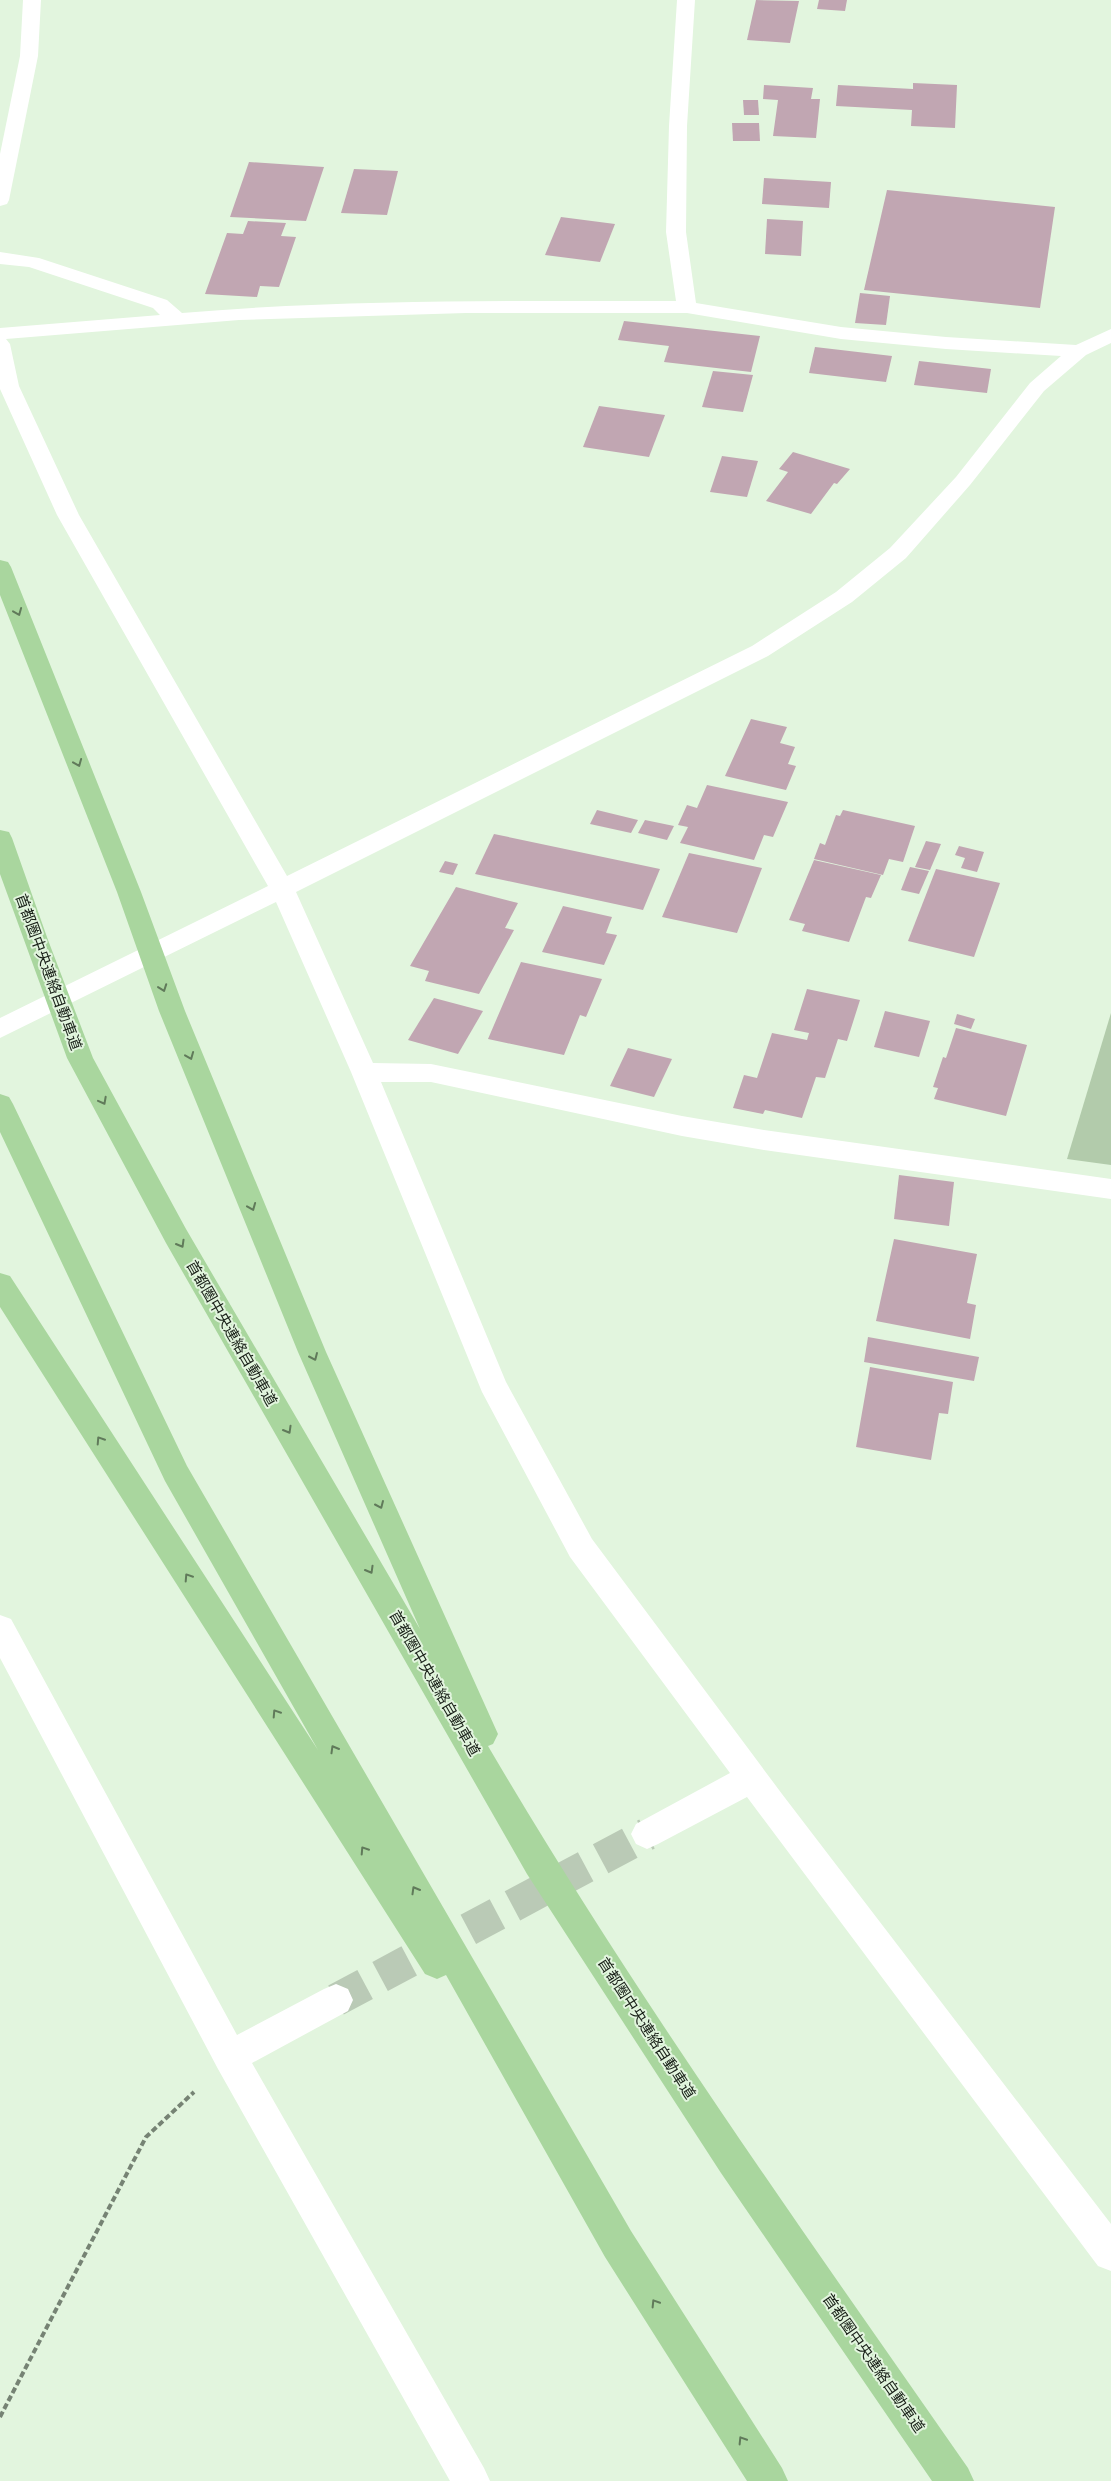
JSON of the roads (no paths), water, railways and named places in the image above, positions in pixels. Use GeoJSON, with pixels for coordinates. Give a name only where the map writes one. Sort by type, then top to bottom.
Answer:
{"type":"FeatureCollection","features":[{"type":"Feature","properties":{"kind":"highway"},"geometry":{"type":"LineString","coordinates":[[0,567],[129,892],[172,1011],[312,1352],[539,1863]]}},
{"type":"Feature","properties":{"kind":"highway","name":"首都圏中央連絡自動車道"},"geometry":{"type":"LineString","coordinates":[[0,838],[35,940],[80,1058],[176,1236],[539,1863],[733,2161],[955,2481]]}},
{"type":"Feature","properties":{"kind":"highway"},"geometry":{"type":"LineString","coordinates":[[0,1104],[175,1472],[618,2244]]}},
{"type":"Feature","properties":{"kind":"highway"},"geometry":{"type":"LineString","coordinates":[[0,1284],[769,2481]]}},
{"type":"Feature","properties":{"kind":"street"},"geometry":{"type":"LineString","coordinates":[[0,200],[29,56],[32,0]]}},
{"type":"Feature","properties":{"kind":"street"},"geometry":{"type":"LineString","coordinates":[[686,0],[678,126],[676,232],[688,307]]}},
{"type":"Feature","properties":{"kind":"street"},"geometry":{"type":"LineString","coordinates":[[0,258],[32,262],[160,304],[177,319]]}},
{"type":"Feature","properties":{"kind":"street"},"geometry":{"type":"LineString","coordinates":[[0,334],[239,314],[466,307],[688,307],[841,332],[946,343],[1079,351]]}},
{"type":"Feature","properties":{"kind":"street"},"geometry":{"type":"LineString","coordinates":[[0,1029],[760,651],[844,597],[898,553],[963,481],[1002,429],[1037,387],[1079,351],[1111,335]]}},
{"type":"Feature","properties":{"kind":"street"},"geometry":{"type":"LineString","coordinates":[[0,344],[9,386],[68,515],[282,888],[364,1072],[492,1384],[576,1540],[751,1778],[1111,2253]]}},
{"type":"Feature","properties":{"kind":"street"},"geometry":{"type":"LineString","coordinates":[[364,1072],[431,1072],[682,1126],[764,1140],[1111,1189]]}},
{"type":"Feature","properties":{"kind":"street"},"geometry":{"type":"LineString","coordinates":[[0,1628],[230,2057],[471,2481]]}},
{"type":"Feature","properties":{"kind":"street"},"geometry":{"type":"LineString","coordinates":[[647,1834],[751,1778]]}},
{"type":"Feature","properties":{"kind":"street"},"geometry":{"type":"LineString","coordinates":[[230,2057],[336,2000]]}},
{"type":"Feature","properties":{"kind":"tunnel"},"geometry":{"type":"LineString","coordinates":[[336,2000],[647,1834]]}}]}
